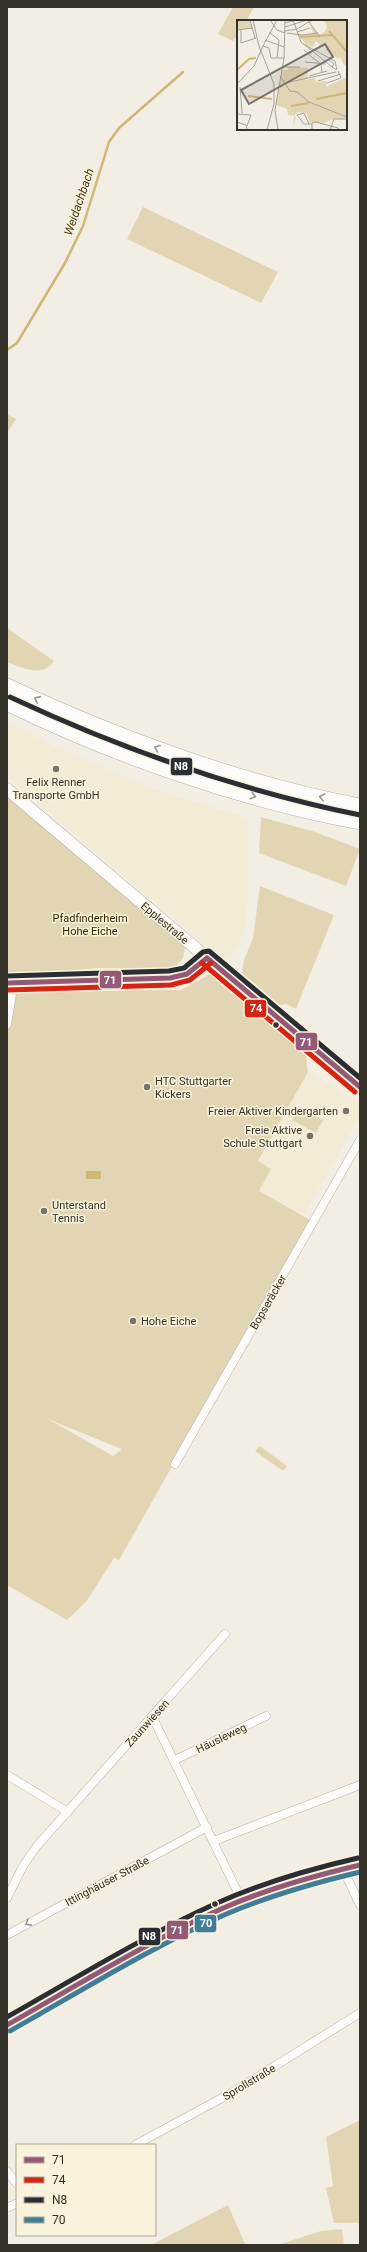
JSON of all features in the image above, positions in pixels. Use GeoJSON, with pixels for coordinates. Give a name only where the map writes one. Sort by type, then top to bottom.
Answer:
{"type":"FeatureCollection","features":[{"type":"Feature","properties":{"kind":"highway"},"geometry":{"type":"LineString","coordinates":[[7,686],[73,715],[174,755],[268,784],[360,806]]}},
{"type":"Feature","properties":{"kind":"highway"},"geometry":{"type":"LineString","coordinates":[[7,703],[65,729],[169,770],[265,800],[360,822]]}},
{"type":"Feature","properties":{"kind":"main road","name":"Epplestraße"},"geometry":{"type":"LineString","coordinates":[[7,789],[360,1087]]}},
{"type":"Feature","properties":{"kind":"main road"},"geometry":{"type":"LineString","coordinates":[[10,982],[170,978],[186,974],[207,958]]}},
{"type":"Feature","properties":{"kind":"main road"},"geometry":{"type":"LineString","coordinates":[[7,2025],[175,1932],[242,1901],[360,1865]]}},
{"type":"Feature","properties":{"kind":"street"},"geometry":{"type":"LineString","coordinates":[[7,1024],[10,982]]}},
{"type":"Feature","properties":{"kind":"street","name":"Bopseräcker"},"geometry":{"type":"LineString","coordinates":[[175,1464],[360,1140]]}},
{"type":"Feature","properties":{"kind":"street","name":"Zaunwiesen"},"geometry":{"type":"LineString","coordinates":[[7,1898],[9,1888],[37,1846],[225,1634]]}},
{"type":"Feature","properties":{"kind":"street"},"geometry":{"type":"LineString","coordinates":[[152,1716],[175,1760],[242,1901]]}},
{"type":"Feature","properties":{"kind":"street","name":"Häusleweg"},"geometry":{"type":"LineString","coordinates":[[175,1760],[266,1716]]}},
{"type":"Feature","properties":{"kind":"street"},"geometry":{"type":"LineString","coordinates":[[7,1775],[68,1812]]}},
{"type":"Feature","properties":{"kind":"street"},"geometry":{"type":"LineString","coordinates":[[214,1841],[360,1785]]}},
{"type":"Feature","properties":{"kind":"street","name":"Ittinghäuser Straße"},"geometry":{"type":"LineString","coordinates":[[7,1935],[206,1827]]}},
{"type":"Feature","properties":{"kind":"street"},"geometry":{"type":"LineString","coordinates":[[343,1869],[360,1905]]}},
{"type":"Feature","properties":{"kind":"street","name":"Sprollstraße"},"geometry":{"type":"LineString","coordinates":[[137,2144],[233,2092],[360,2013]]}},
{"type":"Feature","properties":{"kind":"street"},"geometry":{"type":"LineString","coordinates":[[7,2171],[16,2183]]}},
{"type":"Feature","properties":{"kind":"street"},"geometry":{"type":"LineString","coordinates":[[7,2208],[16,2204]]}},
{"type":"Feature","properties":{"kind":"shaded area"},"geometry":{"type":"Polygon","coordinates":[[[7,722],[58,748],[156,790],[248,818],[247,920],[243,934],[233,953],[228,958],[221,959],[7,777],[7,722]]]}},
{"type":"Feature","properties":{"kind":"shaded area","name":"Freie Aktive Schule Stuttgart"},"geometry":{"type":"Polygon","coordinates":[[[308,1072],[360,1102],[360,1116],[303,1217],[259,1191],[258,1162],[308,1072]]]}},
{"type":"Feature","properties":{"kind":"shaded area"},"geometry":{"type":"Polygon","coordinates":[[[86,1171],[101,1171],[101,1179],[86,1179],[86,1171]]]}},
{"type":"Feature","properties":{"kind":"green space"},"geometry":{"type":"Polygon","coordinates":[[[233,7],[254,7],[247,20],[237,20],[237,36],[233,41],[218,34],[233,7]]]}},
{"type":"Feature","properties":{"kind":"green space"},"geometry":{"type":"Polygon","coordinates":[[[143,207],[278,272],[261,303],[127,239],[143,207]]]}},
{"type":"Feature","properties":{"kind":"green space"},"geometry":{"type":"Polygon","coordinates":[[[7,414],[16,419],[7,433],[7,414]]]}},
{"type":"Feature","properties":{"kind":"green space"},"geometry":{"type":"Polygon","coordinates":[[[7,628],[54,661],[44,669],[39,670],[26,669],[7,662],[7,628]]]}},
{"type":"Feature","properties":{"kind":"green space","name":"Pfadfinderheim Hohe Eiche"},"geometry":{"type":"Polygon","coordinates":[[[7,796],[185,948],[183,958],[177,965],[166,970],[98,968],[12,978],[7,1006],[7,796]]]}},
{"type":"Feature","properties":{"kind":"green space"},"geometry":{"type":"Polygon","coordinates":[[[261,817],[315,832],[360,849],[346,886],[259,853],[261,817]]]}},
{"type":"Feature","properties":{"kind":"green space"},"geometry":{"type":"Polygon","coordinates":[[[260,886],[334,915],[296,1009],[286,1004],[280,1005],[242,973],[244,960],[253,938],[260,886]]]}},
{"type":"Feature","properties":{"kind":"green space","name":"Hohe Eiche"},"geometry":{"type":"Polygon","coordinates":[[[214,972],[306,1056],[308,1072],[258,1161],[271,1169],[259,1191],[317,1224],[170,1470],[119,1560],[114,1558],[86,1602],[67,1620],[7,1585],[7,1025],[17,992],[181,990],[214,972]],[[48,1419],[113,1456],[121,1449],[48,1419]]]}},
{"type":"Feature","properties":{"kind":"green space"},"geometry":{"type":"Polygon","coordinates":[[[299,1107],[323,1120],[316,1133],[292,1120],[299,1107]]]}},
{"type":"Feature","properties":{"kind":"green space"},"geometry":{"type":"Polygon","coordinates":[[[260,1446],[287,1466],[283,1471],[255,1451],[260,1446]]]}},
{"type":"Feature","properties":{"kind":"green space"},"geometry":{"type":"Polygon","coordinates":[[[360,2120],[360,2223],[334,2223],[326,2188],[333,2186],[326,2137],[360,2120]]]}},
{"type":"Feature","properties":{"kind":"green space"},"geometry":{"type":"Polygon","coordinates":[[[228,2205],[245,2244],[151,2245],[228,2205]]]}},
{"type":"Feature","properties":{"kind":"green space"},"geometry":{"type":"Polygon","coordinates":[[[342,2229],[344,2245],[278,2245],[321,2231],[342,2229]]]}},
{"type":"Feature","properties":{"kind":"waterway","name":"Weidachbach"},"geometry":{"type":"LineString","coordinates":[[7,350],[17,343],[65,263],[83,226],[109,142],[119,128],[183,72]]}},
{"type":"Feature","properties":{"kind":"transit line","name":"N8"},"geometry":{"type":"LineString","coordinates":[[10,697],[138,751],[225,781],[315,805],[360,815]]}},
{"type":"Feature","properties":{"kind":"transit line","name":"N8"},"geometry":{"type":"LineString","coordinates":[[7,976],[169,971],[184,968],[203,952],[209,951],[360,1078]]}},
{"type":"Feature","properties":{"kind":"transit line","name":"71"},"geometry":{"type":"LineString","coordinates":[[207,958],[360,1087]]}},
{"type":"Feature","properties":{"kind":"transit line","name":"71"},"geometry":{"type":"LineString","coordinates":[[7,983],[170,978],[187,974],[207,958]]}},
{"type":"Feature","properties":{"kind":"transit line","name":"74"},"geometry":{"type":"LineString","coordinates":[[202,963],[355,1092]]}},
{"type":"Feature","properties":{"kind":"transit line","name":"74"},"geometry":{"type":"LineString","coordinates":[[7,990],[171,985],[190,980],[211,963]]}},
{"type":"Feature","properties":{"kind":"transit line","name":"N8"},"geometry":{"type":"LineString","coordinates":[[7,2017],[137,1943],[217,1903],[286,1877],[358,1858]]}},
{"type":"Feature","properties":{"kind":"transit line","name":"71"},"geometry":{"type":"LineString","coordinates":[[7,2025],[166,1935],[221,1909],[255,1895],[360,1865]]}},
{"type":"Feature","properties":{"kind":"transit line","name":"70"},"geometry":{"type":"LineString","coordinates":[[10,2031],[169,1941],[224,1915],[291,1890],[360,1872]]}},
{"type":"Feature","properties":{"kind":"place","name":"Felix Renner Transporte GmbH"},"geometry":{"type":"Point","coordinates":[56,769]}},
{"type":"Feature","properties":{"kind":"place","name":"HTC Stuttgarter Kickers"},"geometry":{"type":"Point","coordinates":[147,1087]}},
{"type":"Feature","properties":{"kind":"place","name":"Freier Aktiver Kindergarten"},"geometry":{"type":"Point","coordinates":[346,1111]}},
{"type":"Feature","properties":{"kind":"place","name":"Freie Aktive Schule Stuttgart"},"geometry":{"type":"Point","coordinates":[310,1136]}},
{"type":"Feature","properties":{"kind":"place","name":"Unterstand Tennis"},"geometry":{"type":"Point","coordinates":[44,1211]}},
{"type":"Feature","properties":{"kind":"place","name":"Hohe Eiche"},"geometry":{"type":"Point","coordinates":[133,1321]}}]}
